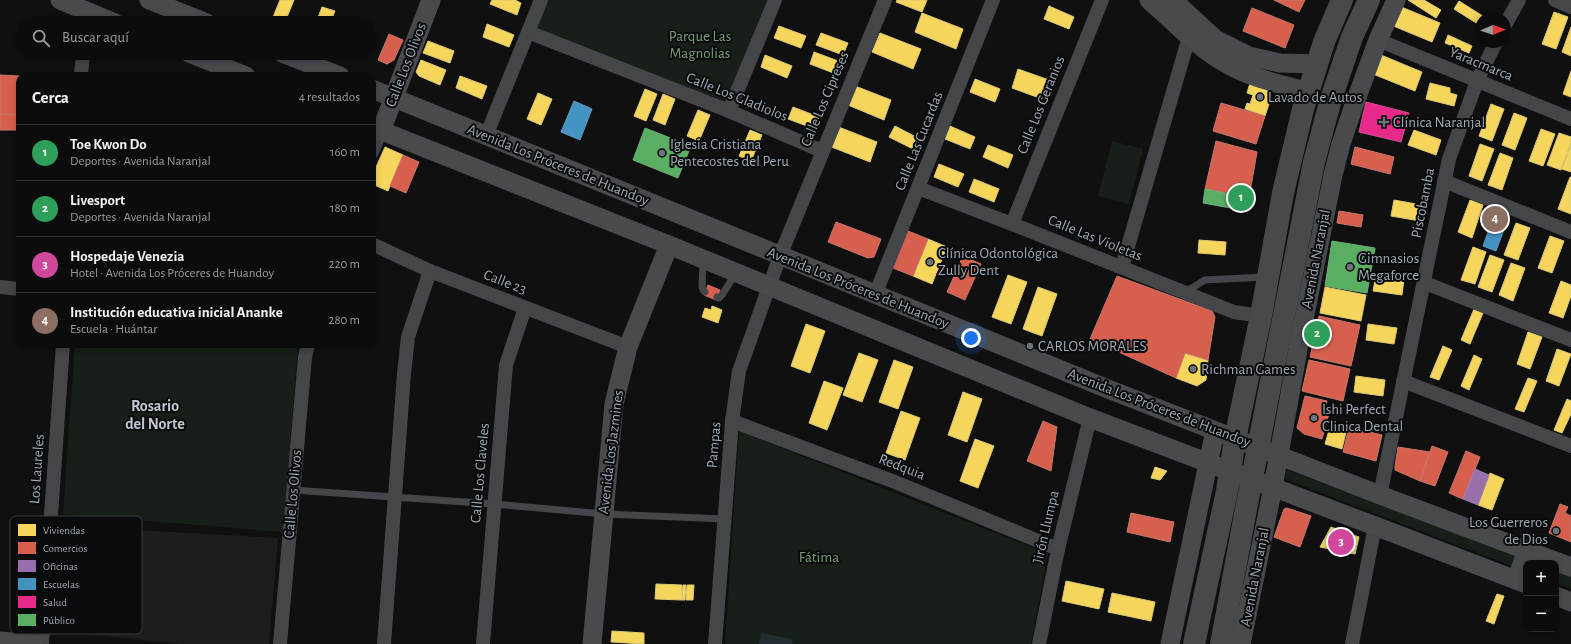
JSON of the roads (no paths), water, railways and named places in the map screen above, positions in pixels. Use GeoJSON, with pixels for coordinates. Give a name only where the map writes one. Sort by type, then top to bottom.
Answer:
{"type":"FeatureCollection","features":[{"type":"Feature","properties":{"kind":"highway"},"geometry":{"type":"LineString","coordinates":[[1194,644],[1230,470],[1283,193],[1308,92],[1324,42],[1342,0]]}},
{"type":"Feature","properties":{"kind":"highway","name":"Avenida Naranjal"},"geometry":{"type":"LineString","coordinates":[[1221,644],[1314,162],[1331,99],[1352,37],[1369,0]]}},
{"type":"Feature","properties":{"kind":"main road"},"geometry":{"type":"LineString","coordinates":[[60,0],[84,16]]}},
{"type":"Feature","properties":{"kind":"main road"},"geometry":{"type":"LineString","coordinates":[[149,0],[189,16]]}},
{"type":"Feature","properties":{"kind":"main road","name":"Calle Los Olivos"},"geometry":{"type":"LineString","coordinates":[[377,129],[394,97],[431,0]]}},
{"type":"Feature","properties":{"kind":"main road"},"geometry":{"type":"LineString","coordinates":[[1149,0],[1192,28],[1249,56],[1280,63],[1317,64]]}},
{"type":"Feature","properties":{"kind":"main road"},"geometry":{"type":"LineString","coordinates":[[1173,0],[1192,28],[1202,47],[1226,64],[1308,92]]}},
{"type":"Feature","properties":{"kind":"main road","name":"Avenida Naranjal"},"geometry":{"type":"LineString","coordinates":[[1242,644],[1333,175],[1341,144],[1353,108],[1378,40],[1396,0]]}},
{"type":"Feature","properties":{"kind":"main road"},"geometry":{"type":"LineString","coordinates":[[206,60],[236,72]]}},
{"type":"Feature","properties":{"kind":"main road"},"geometry":{"type":"LineString","coordinates":[[300,60],[330,72]]}},
{"type":"Feature","properties":{"kind":"main road","name":"Avenida Los Próceres de Huandoy"},"geometry":{"type":"LineString","coordinates":[[376,90],[780,256],[1235,439],[1571,567]]}},
{"type":"Feature","properties":{"kind":"main road"},"geometry":{"type":"LineString","coordinates":[[377,129],[669,245],[1090,418],[1521,582],[1528,550]]}},
{"type":"Feature","properties":{"kind":"main road","name":"Avenida Los Jazmines"},"geometry":{"type":"LineString","coordinates":[[592,644],[614,404],[628,347],[669,245]]}},
{"type":"Feature","properties":{"kind":"main road"},"geometry":{"type":"LineString","coordinates":[[1170,644],[1215,431]]}},
{"type":"Feature","properties":{"kind":"main road"},"geometry":{"type":"LineString","coordinates":[[1559,597],[1571,602]]}},
{"type":"Feature","properties":{"kind":"main road"},"geometry":{"type":"LineString","coordinates":[[0,641],[34,644]]}},
{"type":"Feature","properties":{"kind":"street"},"geometry":{"type":"LineString","coordinates":[[486,136],[541,0]]}},
{"type":"Feature","properties":{"kind":"street"},"geometry":{"type":"LineString","coordinates":[[729,112],[775,0]]}},
{"type":"Feature","properties":{"kind":"street","name":"Calle Los Cipreses"},"geometry":{"type":"LineString","coordinates":[[780,256],[885,0]]}},
{"type":"Feature","properties":{"kind":"street","name":"Calle Las Cucardas"},"geometry":{"type":"LineString","coordinates":[[875,294],[993,0]]}},
{"type":"Feature","properties":{"kind":"street","name":"Calle Los Geranios"},"geometry":{"type":"LineString","coordinates":[[1012,224],[1102,0]]}},
{"type":"Feature","properties":{"kind":"street"},"geometry":{"type":"LineString","coordinates":[[1511,13],[1518,0]]}},
{"type":"Feature","properties":{"kind":"street"},"geometry":{"type":"LineString","coordinates":[[1555,0],[1571,7]]}},
{"type":"Feature","properties":{"kind":"street"},"geometry":{"type":"LineString","coordinates":[[1122,267],[1192,28]]}},
{"type":"Feature","properties":{"kind":"street","name":"Calle Los Gladiolos"},"geometry":{"type":"LineString","coordinates":[[528,32],[729,112],[822,151]]}},
{"type":"Feature","properties":{"kind":"street","name":"Yaracmarca"},"geometry":{"type":"LineString","coordinates":[[1378,40],[1571,119]]}},
{"type":"Feature","properties":{"kind":"street","name":"Piscobamba"},"geometry":{"type":"LineString","coordinates":[[1380,494],[1425,283],[1449,159],[1477,81],[1493,48]]}},
{"type":"Feature","properties":{"kind":"street"},"geometry":{"type":"LineString","coordinates":[[81,72],[82,60]]}},
{"type":"Feature","properties":{"kind":"street"},"geometry":{"type":"LineString","coordinates":[[1444,181],[1571,232]]}},
{"type":"Feature","properties":{"kind":"street","name":"Calle Las Violetas"},"geometry":{"type":"LineString","coordinates":[[918,188],[1234,312],[1260,316]]}},
{"type":"Feature","properties":{"kind":"street","name":"Calle 23"},"geometry":{"type":"LineString","coordinates":[[376,246],[430,271],[628,347]]}},
{"type":"Feature","properties":{"kind":"street","name":"Pampas"},"geometry":{"type":"LineString","coordinates":[[715,644],[732,421],[739,371],[780,256]]}},
{"type":"Feature","properties":{"kind":"street"},"geometry":{"type":"LineString","coordinates":[[384,644],[394,498],[408,337],[430,271]]}},
{"type":"Feature","properties":{"kind":"street"},"geometry":{"type":"LineString","coordinates":[[1425,283],[1571,340]]}},
{"type":"Feature","properties":{"kind":"street"},"geometry":{"type":"LineString","coordinates":[[0,288],[16,289]]}},
{"type":"Feature","properties":{"kind":"street","name":"Calle Los Claveles"},"geometry":{"type":"LineString","coordinates":[[483,644],[506,365],[525,308]]}},
{"type":"Feature","properties":{"kind":"street","name":"Los Laureles"},"geometry":{"type":"LineString","coordinates":[[51,516],[63,348]]}},
{"type":"Feature","properties":{"kind":"street","name":"Calle Los Olivos"},"geometry":{"type":"LineString","coordinates":[[280,644],[292,490],[307,348]]}},
{"type":"Feature","properties":{"kind":"street"},"geometry":{"type":"LineString","coordinates":[[1403,381],[1571,446]]}},
{"type":"Feature","properties":{"kind":"street","name":"Jirón Llumpa"},"geometry":{"type":"LineString","coordinates":[[1039,644],[1058,548],[1090,418]]}},
{"type":"Feature","properties":{"kind":"street","name":"Redquia"},"geometry":{"type":"LineString","coordinates":[[732,421],[895,482],[1058,548]]}},
{"type":"Feature","properties":{"kind":"street"},"geometry":{"type":"LineString","coordinates":[[1352,644],[1375,526]]}},
{"type":"Feature","properties":{"kind":"street","name":"Los Laureles"},"geometry":{"type":"LineString","coordinates":[[42,644],[43,634]]}},
{"type":"Feature","properties":{"kind":"lane"},"geometry":{"type":"LineString","coordinates":[[703,260],[702,287],[705,292]]}},
{"type":"Feature","properties":{"kind":"lane"},"geometry":{"type":"LineString","coordinates":[[717,297],[719,298],[722,295],[736,273]]}},
{"type":"Feature","properties":{"kind":"lane"},"geometry":{"type":"LineString","coordinates":[[1185,292],[1205,280],[1268,277]]}},
{"type":"Feature","properties":{"kind":"lane"},"geometry":{"type":"LineString","coordinates":[[292,490],[494,504],[604,514],[725,519]]}},
{"type":"Feature","properties":{"kind":"place","name":"Lavado de Autos"},"geometry":{"type":"Point","coordinates":[1260,97]}},
{"type":"Feature","properties":{"kind":"place","name":"Clínica Naranjal"},"geometry":{"type":"Point","coordinates":[1384,122]}},
{"type":"Feature","properties":{"kind":"place","name":"Iglesia Cristiana Pentecostes del Peru"},"geometry":{"type":"Point","coordinates":[662,153]}},
{"type":"Feature","properties":{"kind":"place","name":"Toe Kwon Do"},"geometry":{"type":"Point","coordinates":[1241,198]}},
{"type":"Feature","properties":{"kind":"place","name":"Institución educativa inicial Ananke"},"geometry":{"type":"Point","coordinates":[1495,219]}},
{"type":"Feature","properties":{"kind":"place","name":"Clínica Odontológica Zully Dent"},"geometry":{"type":"Point","coordinates":[930,262]}},
{"type":"Feature","properties":{"kind":"place","name":"Gimnasios Megaforce"},"geometry":{"type":"Point","coordinates":[1350,267]}},
{"type":"Feature","properties":{"kind":"place","name":"Livesport"},"geometry":{"type":"Point","coordinates":[1317,334]}},
{"type":"Feature","properties":{"kind":"place","name":"CARLOS MORALES"},"geometry":{"type":"Point","coordinates":[1030,346]}},
{"type":"Feature","properties":{"kind":"place","name":"Richman Games"},"geometry":{"type":"Point","coordinates":[1193,369]}},
{"type":"Feature","properties":{"kind":"place","name":"Ishi Perfect Clinica Dental"},"geometry":{"type":"Point","coordinates":[1314,418]}},
{"type":"Feature","properties":{"kind":"place","name":"Los Guerreros de Dios"},"geometry":{"type":"Point","coordinates":[1556,531]}},
{"type":"Feature","properties":{"kind":"place","name":"Hospedaje Venezia"},"geometry":{"type":"Point","coordinates":[1341,542]}},
{"type":"Feature","properties":{"kind":"district","name":"Rosario del Norte"},"geometry":{"type":"Point","coordinates":[155,415]}},
{"type":"Feature","properties":{"kind":"park label","name":"Parque Las Magnolias"},"geometry":{"type":"Point","coordinates":[700,44]}},
{"type":"Feature","properties":{"kind":"park label","name":"Fátima"},"geometry":{"type":"Point","coordinates":[819,557]}}]}
